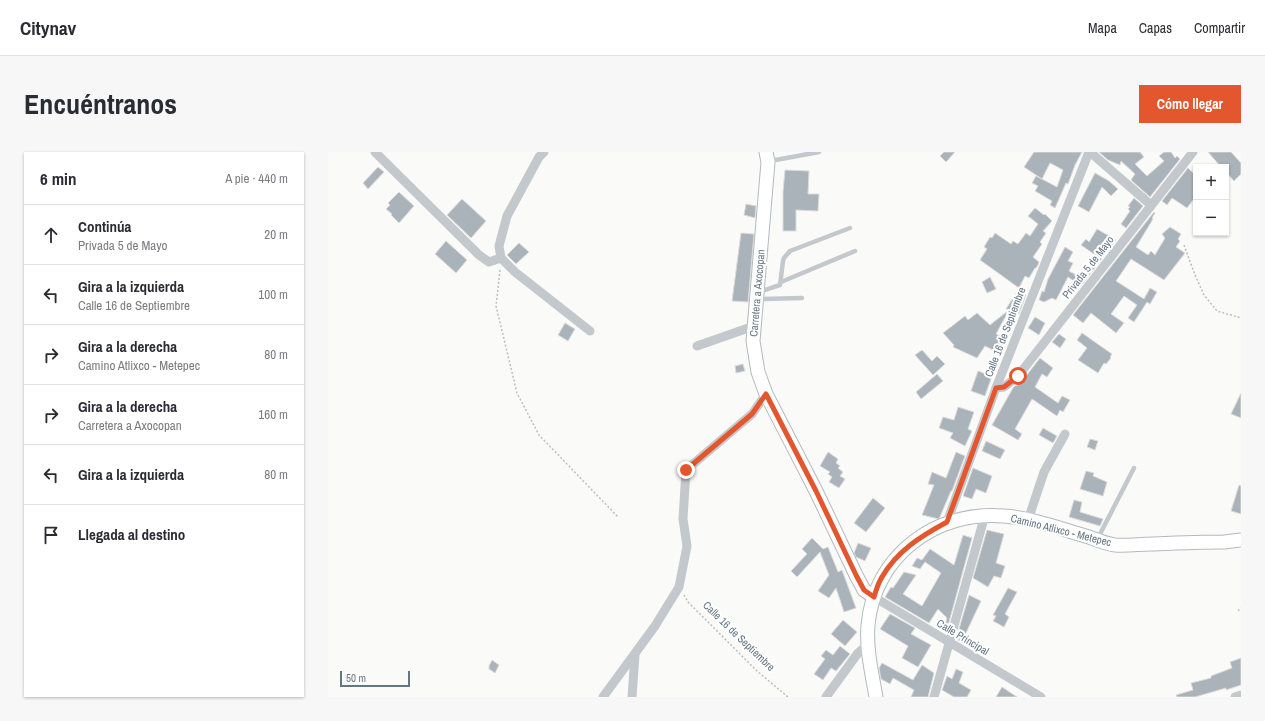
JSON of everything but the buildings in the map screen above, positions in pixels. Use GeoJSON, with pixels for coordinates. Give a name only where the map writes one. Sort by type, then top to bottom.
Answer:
{"type":"FeatureCollection","features":[{"type":"Feature","properties":{"kind":"main road","name":"Carretera a Axocopan"},"geometry":{"type":"LineString","coordinates":[[767,157],[753,342],[758,372],[766,394],[816,491],[856,575],[864,590],[874,597]]}},
{"type":"Feature","properties":{"kind":"main road","name":"Camino Atlixco - Metepec"},"geometry":{"type":"LineString","coordinates":[[876,697],[868,644],[868,624],[874,597],[882,577],[900,553],[925,534],[947,522],[985,515],[1005,516],[1028,520],[1114,544],[1224,542],[1241,540]]}},
{"type":"Feature","properties":{"kind":"street"},"geometry":{"type":"LineString","coordinates":[[375,152],[479,255],[489,262],[501,258]]}},
{"type":"Feature","properties":{"kind":"street"},"geometry":{"type":"LineString","coordinates":[[544,152],[507,216],[499,246],[501,258],[515,272],[590,331]]}},
{"type":"Feature","properties":{"kind":"street"},"geometry":{"type":"LineString","coordinates":[[1089,152],[1152,205]]}},
{"type":"Feature","properties":{"kind":"street","name":"Calle 16 de Septiembre"},"geometry":{"type":"LineString","coordinates":[[947,522],[996,388],[1089,152]]}},
{"type":"Feature","properties":{"kind":"street","name":"Privada 5 de Mayo"},"geometry":{"type":"LineString","coordinates":[[996,388],[1004,387],[1018,376],[1193,152]]}},
{"type":"Feature","properties":{"kind":"street"},"geometry":{"type":"LineString","coordinates":[[697,346],[754,326]]}},
{"type":"Feature","properties":{"kind":"street"},"geometry":{"type":"LineString","coordinates":[[603,697],[635,655],[679,587],[687,546],[682,519],[686,470],[752,414],[766,394]]}},
{"type":"Feature","properties":{"kind":"street"},"geometry":{"type":"LineString","coordinates":[[1028,520],[1044,472],[1065,434]]}},
{"type":"Feature","properties":{"kind":"street"},"geometry":{"type":"LineString","coordinates":[[934,697],[985,515]]}},
{"type":"Feature","properties":{"kind":"street","name":"Calle Principal"},"geometry":{"type":"LineString","coordinates":[[874,597],[1041,697]]}},
{"type":"Feature","properties":{"kind":"street"},"geometry":{"type":"LineString","coordinates":[[826,697],[858,652],[868,644]]}},
{"type":"Feature","properties":{"kind":"street"},"geometry":{"type":"LineString","coordinates":[[632,697],[635,655]]}},
{"type":"Feature","properties":{"kind":"street"},"geometry":{"type":"LineString","coordinates":[[1235,697],[1241,695]]}},
{"type":"Feature","properties":{"kind":"lane"},"geometry":{"type":"LineString","coordinates":[[767,157],[819,152]]}},
{"type":"Feature","properties":{"kind":"lane"},"geometry":{"type":"LineString","coordinates":[[757,295],[778,287],[781,282],[783,261],[790,251],[850,228]]}},
{"type":"Feature","properties":{"kind":"lane"},"geometry":{"type":"LineString","coordinates":[[781,282],[855,251]]}},
{"type":"Feature","properties":{"kind":"lane"},"geometry":{"type":"LineString","coordinates":[[757,295],[802,298]]}},
{"type":"Feature","properties":{"kind":"lane"},"geometry":{"type":"LineString","coordinates":[[1098,540],[1134,468]]}},
{"type":"Feature","properties":{"kind":"path"},"geometry":{"type":"LineString","coordinates":[[1184,245],[1204,295],[1217,311],[1241,318]]}},
{"type":"Feature","properties":{"kind":"path"},"geometry":{"type":"LineString","coordinates":[[501,258],[496,306],[517,393],[539,435],[618,517]]}},
{"type":"Feature","properties":{"kind":"path","name":"Calle 16 de Septiembre"},"geometry":{"type":"LineString","coordinates":[[679,587],[688,602],[757,671],[788,697]]}},
{"type":"Feature","properties":{"kind":"path"},"geometry":{"type":"LineString","coordinates":[[1238,611],[1241,608]]}},
{"type":"Feature","properties":{"kind":"route"},"geometry":{"type":"LineString","coordinates":[[686,470],[752,414],[766,394],[816,491],[856,575],[864,590],[874,597],[882,577],[900,553],[925,534],[947,522],[996,388],[1004,387],[1018,376]]}}]}
